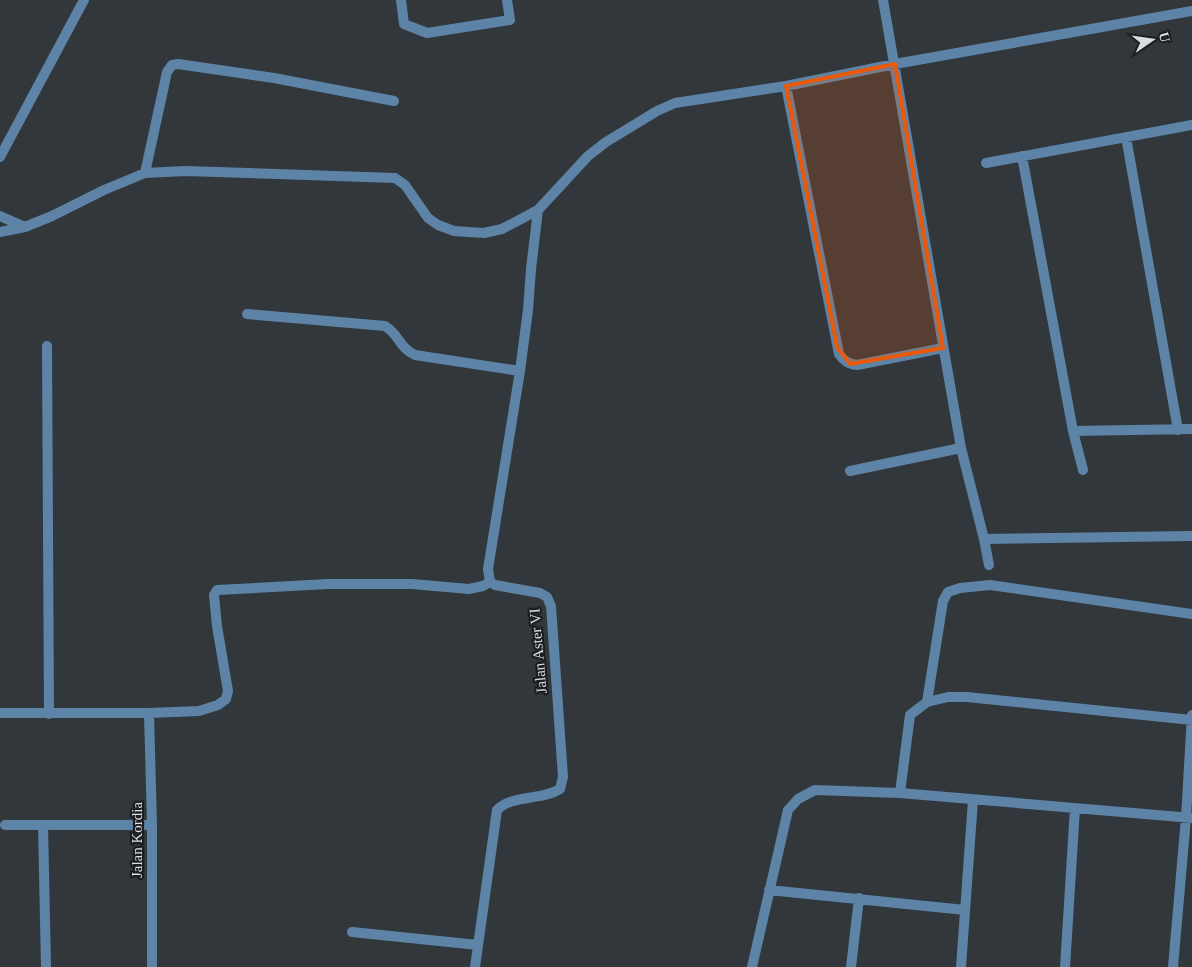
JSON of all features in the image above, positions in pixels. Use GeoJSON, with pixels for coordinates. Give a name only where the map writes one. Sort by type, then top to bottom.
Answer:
{"type":"FeatureCollection","features":[{"type":"Feature","properties":{"kind":"street"},"geometry":{"type":"LineString","coordinates":[[0,157],[84,0]]}},
{"type":"Feature","properties":{"kind":"street"},"geometry":{"type":"LineString","coordinates":[[400,0],[404,24],[427,33],[510,20],[507,0]]}},
{"type":"Feature","properties":{"kind":"street"},"geometry":{"type":"LineString","coordinates":[[883,0],[961,448],[989,566]]}},
{"type":"Feature","properties":{"kind":"street"},"geometry":{"type":"LineString","coordinates":[[0,232],[25,227],[52,216],[104,190],[144,173],[186,171],[395,178],[405,184],[428,218],[438,225],[454,231],[484,233],[502,229],[538,210],[588,156],[606,142],[657,111],[674,103],[786,86],[895,64],[1192,11]]}},
{"type":"Feature","properties":{"kind":"street"},"geometry":{"type":"LineString","coordinates":[[144,173],[167,72],[172,65],[178,64],[274,78],[394,101]]}},
{"type":"Feature","properties":{"kind":"street"},"geometry":{"type":"LineString","coordinates":[[786,86],[839,354],[844,361],[857,365],[943,348]]}},
{"type":"Feature","properties":{"kind":"street"},"geometry":{"type":"LineString","coordinates":[[986,163],[1192,125]]}},
{"type":"Feature","properties":{"kind":"street"},"geometry":{"type":"LineString","coordinates":[[1126,137],[1178,430]]}},
{"type":"Feature","properties":{"kind":"street"},"geometry":{"type":"LineString","coordinates":[[1022,156],[1073,431],[1083,470]]}},
{"type":"Feature","properties":{"kind":"street"},"geometry":{"type":"LineString","coordinates":[[0,713],[150,713],[199,711],[218,705],[226,699],[228,691],[217,626],[214,595],[217,590],[328,584],[412,584],[468,589],[483,586],[490,582],[488,570],[520,371],[538,210]]}},
{"type":"Feature","properties":{"kind":"street"},"geometry":{"type":"LineString","coordinates":[[0,216],[25,227]]}},
{"type":"Feature","properties":{"kind":"street"},"geometry":{"type":"LineString","coordinates":[[247,314],[385,326],[394,331],[404,348],[415,355],[520,371]]}},
{"type":"Feature","properties":{"kind":"street"},"geometry":{"type":"LineString","coordinates":[[47,346],[49,714]]}},
{"type":"Feature","properties":{"kind":"street"},"geometry":{"type":"LineString","coordinates":[[1073,431],[1192,429]]}},
{"type":"Feature","properties":{"kind":"street"},"geometry":{"type":"LineString","coordinates":[[850,471],[961,448]]}},
{"type":"Feature","properties":{"kind":"street"},"geometry":{"type":"LineString","coordinates":[[984,539],[1192,536]]}},
{"type":"Feature","properties":{"kind":"street","name":"Jalan Aster VI"},"geometry":{"type":"LineString","coordinates":[[475,967],[497,810],[504,803],[552,794],[560,789],[563,777],[550,606],[547,597],[540,593],[495,585],[490,582]]}},
{"type":"Feature","properties":{"kind":"street"},"geometry":{"type":"LineString","coordinates":[[927,702],[942,601],[948,592],[960,588],[990,585],[1192,614]]}},
{"type":"Feature","properties":{"kind":"street"},"geometry":{"type":"LineString","coordinates":[[900,793],[910,715],[927,702],[948,697],[967,697],[1192,720]]}},
{"type":"Feature","properties":{"kind":"street","name":"Jalan Kordia"},"geometry":{"type":"LineString","coordinates":[[150,713],[152,967]]}},
{"type":"Feature","properties":{"kind":"street"},"geometry":{"type":"LineString","coordinates":[[1173,967],[1189,818],[1192,715]]}},
{"type":"Feature","properties":{"kind":"street"},"geometry":{"type":"LineString","coordinates":[[752,967],[788,810],[798,798],[814,790],[900,793],[1189,818]]}},
{"type":"Feature","properties":{"kind":"street"},"geometry":{"type":"LineString","coordinates":[[961,967],[973,800]]}},
{"type":"Feature","properties":{"kind":"street"},"geometry":{"type":"LineString","coordinates":[[1065,967],[1075,808]]}},
{"type":"Feature","properties":{"kind":"street"},"geometry":{"type":"LineString","coordinates":[[5,825],[152,825]]}},
{"type":"Feature","properties":{"kind":"street"},"geometry":{"type":"LineString","coordinates":[[44,826],[46,967]]}},
{"type":"Feature","properties":{"kind":"street"},"geometry":{"type":"LineString","coordinates":[[770,890],[965,910]]}},
{"type":"Feature","properties":{"kind":"street"},"geometry":{"type":"LineString","coordinates":[[851,967],[859,898]]}},
{"type":"Feature","properties":{"kind":"street"},"geometry":{"type":"LineString","coordinates":[[352,932],[478,945]]}},
{"type":"Feature","properties":{"kind":"highlighted area"},"geometry":{"type":"Polygon","coordinates":[[[895,64],[943,348],[850,364],[837,347],[786,86],[895,64]]]}}]}
